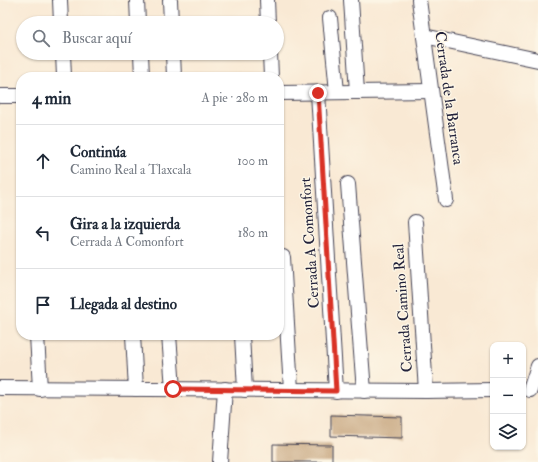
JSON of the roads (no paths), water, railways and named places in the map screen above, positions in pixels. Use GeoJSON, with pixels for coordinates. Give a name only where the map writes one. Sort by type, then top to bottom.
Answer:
{"type":"FeatureCollection","features":[{"type":"Feature","properties":{"kind":"street"},"geometry":{"type":"LineString","coordinates":[[60,0],[61,16]]}},
{"type":"Feature","properties":{"kind":"street"},"geometry":{"type":"LineString","coordinates":[[137,0],[138,16]]}},
{"type":"Feature","properties":{"kind":"street"},"geometry":{"type":"LineString","coordinates":[[170,0],[171,16]]}},
{"type":"Feature","properties":{"kind":"street"},"geometry":{"type":"LineString","coordinates":[[267,0],[268,16]]}},
{"type":"Feature","properties":{"kind":"street"},"geometry":{"type":"LineString","coordinates":[[351,0],[357,92]]}},
{"type":"Feature","properties":{"kind":"street","name":"Cerrada de la Barranca"},"geometry":{"type":"LineString","coordinates":[[419,0],[446,200]]}},
{"type":"Feature","properties":{"kind":"street"},"geometry":{"type":"LineString","coordinates":[[330,18],[336,92]]}},
{"type":"Feature","properties":{"kind":"street"},"geometry":{"type":"LineString","coordinates":[[424,36],[538,60]]}},
{"type":"Feature","properties":{"kind":"street"},"geometry":{"type":"LineString","coordinates":[[63,60],[64,72]]}},
{"type":"Feature","properties":{"kind":"street"},"geometry":{"type":"LineString","coordinates":[[141,60],[142,72]]}},
{"type":"Feature","properties":{"kind":"street"},"geometry":{"type":"LineString","coordinates":[[173,60],[174,72]]}},
{"type":"Feature","properties":{"kind":"street"},"geometry":{"type":"LineString","coordinates":[[270,60],[271,72]]}},
{"type":"Feature","properties":{"kind":"street"},"geometry":{"type":"LineString","coordinates":[[284,93],[431,91]]}},
{"type":"Feature","properties":{"kind":"street","name":"Cerrada A Comonfort"},"geometry":{"type":"LineString","coordinates":[[318,93],[336,391]]}},
{"type":"Feature","properties":{"kind":"street"},"geometry":{"type":"LineString","coordinates":[[0,96],[16,96]]}},
{"type":"Feature","properties":{"kind":"street"},"geometry":{"type":"LineString","coordinates":[[348,184],[364,391]]}},
{"type":"Feature","properties":{"kind":"street","name":"Cerrada Camino Real"},"geometry":{"type":"LineString","coordinates":[[415,222],[426,391]]}},
{"type":"Feature","properties":{"kind":"street"},"geometry":{"type":"LineString","coordinates":[[284,274],[291,390]]}},
{"type":"Feature","properties":{"kind":"street"},"geometry":{"type":"LineString","coordinates":[[37,340],[40,389]]}},
{"type":"Feature","properties":{"kind":"street"},"geometry":{"type":"LineString","coordinates":[[133,340],[136,389]]}},
{"type":"Feature","properties":{"kind":"street"},"geometry":{"type":"LineString","coordinates":[[169,340],[173,389]]}},
{"type":"Feature","properties":{"kind":"street"},"geometry":{"type":"LineString","coordinates":[[242,340],[245,390]]}},
{"type":"Feature","properties":{"kind":"street"},"geometry":{"type":"LineString","coordinates":[[530,390],[538,366]]}},
{"type":"Feature","properties":{"kind":"street"},"geometry":{"type":"LineString","coordinates":[[0,388],[336,391],[490,390]]}},
{"type":"Feature","properties":{"kind":"street"},"geometry":{"type":"LineString","coordinates":[[220,462],[225,389]]}}]}
